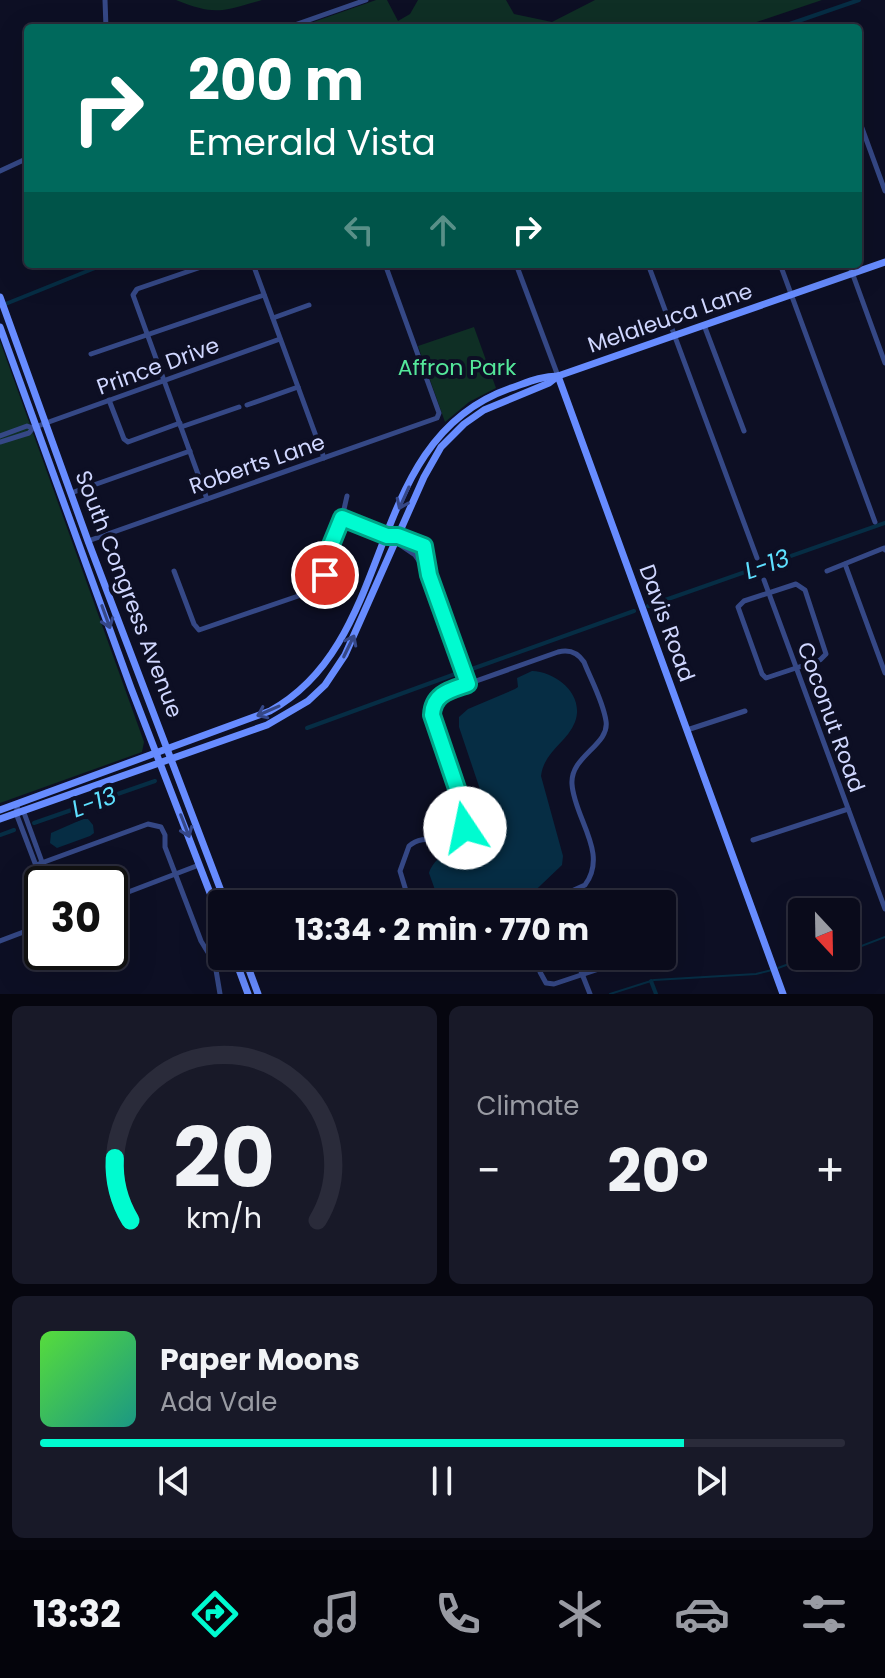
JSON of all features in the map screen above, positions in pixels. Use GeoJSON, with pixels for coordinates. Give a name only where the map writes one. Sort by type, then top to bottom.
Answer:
{"type":"FeatureCollection","features":[{"type":"Feature","properties":{"kind":"street"},"geometry":{"type":"LineString","coordinates":[[105,0],[106,24]]}},
{"type":"Feature","properties":{"kind":"street"},"geometry":{"type":"LineString","coordinates":[[296,24],[366,0]]}},
{"type":"Feature","properties":{"kind":"street"},"geometry":{"type":"LineString","coordinates":[[862,128],[885,191]]}},
{"type":"Feature","properties":{"kind":"street"},"geometry":{"type":"LineString","coordinates":[[0,171],[24,160]]}},
{"type":"Feature","properties":{"kind":"street","name":"Melaleuca Lane"},"geometry":{"type":"LineString","coordinates":[[19,809],[161,763],[278,720],[308,701],[325,685],[351,644],[429,465],[449,439],[484,410],[549,383],[558,376],[885,262]]}},
{"type":"Feature","properties":{"kind":"street"},"geometry":{"type":"LineString","coordinates":[[199,268],[133,292],[207,499]]}},
{"type":"Feature","properties":{"kind":"street"},"geometry":{"type":"LineString","coordinates":[[254,268],[324,458]]}},
{"type":"Feature","properties":{"kind":"street","name":"Roberts Lane"},"geometry":{"type":"LineString","coordinates":[[84,542],[437,418],[439,413],[386,268]]}},
{"type":"Feature","properties":{"kind":"street","name":"Davis Road"},"geometry":{"type":"LineString","coordinates":[[518,268],[783,994]]}},
{"type":"Feature","properties":{"kind":"street"},"geometry":{"type":"LineString","coordinates":[[649,268],[757,558]]}},
{"type":"Feature","properties":{"kind":"street"},"geometry":{"type":"LineString","coordinates":[[781,268],[875,522]]}},
{"type":"Feature","properties":{"kind":"street"},"geometry":{"type":"LineString","coordinates":[[850,268],[885,363]]}},
{"type":"Feature","properties":{"kind":"street"},"geometry":{"type":"LineString","coordinates":[[91,354],[264,295]]}},
{"type":"Feature","properties":{"kind":"street","name":"South Congress Avenue"},"geometry":{"type":"LineString","coordinates":[[0,298],[39,426],[71,493],[84,542],[157,753],[210,890]]}},
{"type":"Feature","properties":{"kind":"street"},"geometry":{"type":"LineString","coordinates":[[273,318],[309,305]]}},
{"type":"Feature","properties":{"kind":"street"},"geometry":{"type":"LineString","coordinates":[[704,325],[744,431]]}},
{"type":"Feature","properties":{"kind":"street","name":"South Congress Avenue"},"geometry":{"type":"LineString","coordinates":[[0,327],[74,526],[94,556],[221,890]]}},
{"type":"Feature","properties":{"kind":"street","name":"Prince Drive"},"geometry":{"type":"LineString","coordinates":[[0,439],[27,426],[39,426],[280,339]]}},
{"type":"Feature","properties":{"kind":"street","name":"Melaleuca Lane"},"geometry":{"type":"LineString","coordinates":[[19,809],[270,711],[308,686],[331,658],[342,638],[421,459],[442,431],[457,417],[487,398],[546,376],[558,376]]}},
{"type":"Feature","properties":{"kind":"street"},"geometry":{"type":"LineString","coordinates":[[247,405],[298,387]]}},
{"type":"Feature","properties":{"kind":"street"},"geometry":{"type":"LineString","coordinates":[[109,400],[124,439],[128,442],[239,407]]}},
{"type":"Feature","properties":{"kind":"street"},"geometry":{"type":"LineString","coordinates":[[71,493],[190,451]]}},
{"type":"Feature","properties":{"kind":"street"},"geometry":{"type":"LineString","coordinates":[[174,571],[196,628],[206,629],[315,589],[325,575],[347,496]]}},
{"type":"Feature","properties":{"kind":"street"},"geometry":{"type":"LineString","coordinates":[[342,518],[396,540],[412,551],[429,575]]}},
{"type":"Feature","properties":{"kind":"street"},"geometry":{"type":"LineString","coordinates":[[396,540],[424,546],[429,575],[468,684]]}},
{"type":"Feature","properties":{"kind":"street"},"geometry":{"type":"LineString","coordinates":[[827,571],[885,549]]}},
{"type":"Feature","properties":{"kind":"street"},"geometry":{"type":"LineString","coordinates":[[845,564],[885,673]]}},
{"type":"Feature","properties":{"kind":"street","name":"Coconut Road"},"geometry":{"type":"LineString","coordinates":[[764,580],[885,909]]}},
{"type":"Feature","properties":{"kind":"street"},"geometry":{"type":"LineString","coordinates":[[799,584],[805,590],[826,651],[825,656],[797,669],[766,678],[738,607],[744,601],[769,593],[799,584]]}},
{"type":"Feature","properties":{"kind":"street"},"geometry":{"type":"LineString","coordinates":[[406,890],[400,871],[409,846],[425,838],[454,839],[467,822],[432,715],[432,706],[439,696],[468,684],[568,650],[584,662],[606,721],[603,737],[577,764],[572,779],[574,795],[593,853],[593,871],[579,890]]}},
{"type":"Feature","properties":{"kind":"street"},"geometry":{"type":"LineString","coordinates":[[687,730],[745,711]]}},
{"type":"Feature","properties":{"kind":"street"},"geometry":{"type":"LineString","coordinates":[[0,810],[19,809]]}},
{"type":"Feature","properties":{"kind":"street"},"geometry":{"type":"LineString","coordinates":[[0,819],[19,809]]}},
{"type":"Feature","properties":{"kind":"street"},"geometry":{"type":"LineString","coordinates":[[19,809],[39,864],[152,823],[164,831],[165,847],[201,941],[215,964],[220,994]]}},
{"type":"Feature","properties":{"kind":"street"},"geometry":{"type":"LineString","coordinates":[[753,840],[848,809]]}},
{"type":"Feature","properties":{"kind":"street"},"geometry":{"type":"LineString","coordinates":[[128,892],[200,864]]}},
{"type":"Feature","properties":{"kind":"street"},"geometry":{"type":"LineString","coordinates":[[0,941],[24,932]]}},
{"type":"Feature","properties":{"kind":"street"},"geometry":{"type":"LineString","coordinates":[[239,970],[248,994]]}},
{"type":"Feature","properties":{"kind":"street"},"geometry":{"type":"LineString","coordinates":[[249,970],[258,994]]}},
{"type":"Feature","properties":{"kind":"street"},"geometry":{"type":"LineString","coordinates":[[540,970],[546,983],[554,984],[598,970]]}},
{"type":"Feature","properties":{"kind":"street"},"geometry":{"type":"LineString","coordinates":[[581,970],[590,994]]}},
{"type":"Feature","properties":{"kind":"green space"},"geometry":{"type":"Polygon","coordinates":[[[176,0],[262,0],[210,10],[176,0]]]}},
{"type":"Feature","properties":{"kind":"green space"},"geometry":{"type":"Polygon","coordinates":[[[376,0],[387,0],[398,21],[410,14],[418,0],[506,0],[514,14],[552,22],[595,0],[822,0],[751,24],[308,24],[376,0]]]}},
{"type":"Feature","properties":{"kind":"green space","name":"Affron Park"},"geometry":{"type":"Polygon","coordinates":[[[474,327],[496,388],[469,402],[445,422],[418,346],[474,327]]]}},
{"type":"Feature","properties":{"kind":"green space"},"geometry":{"type":"Polygon","coordinates":[[[0,341],[144,742],[142,752],[0,803],[0,341]]]}},
{"type":"Feature","properties":{"kind":"water"},"geometry":{"type":"Polygon","coordinates":[[[532,671],[551,676],[567,687],[576,703],[575,722],[546,760],[541,776],[563,856],[562,865],[536,890],[435,890],[429,873],[435,863],[442,856],[479,839],[490,819],[459,727],[459,717],[468,709],[518,687],[517,678],[532,671]]]}},
{"type":"Feature","properties":{"kind":"water"},"geometry":{"type":"Polygon","coordinates":[[[88,819],[93,825],[94,833],[90,836],[57,848],[50,843],[51,833],[88,819]]]}},
{"type":"Feature","properties":{"kind":"waterway"},"geometry":{"type":"LineString","coordinates":[[790,24],[859,0]]}},
{"type":"Feature","properties":{"kind":"waterway"},"geometry":{"type":"LineString","coordinates":[[3,305],[95,268]]}},
{"type":"Feature","properties":{"kind":"waterway","name":"L-13"},"geometry":{"type":"LineString","coordinates":[[648,606],[885,523]]}},
{"type":"Feature","properties":{"kind":"waterway","name":"L-13"},"geometry":{"type":"LineString","coordinates":[[469,670],[634,611]]}},
{"type":"Feature","properties":{"kind":"waterway","name":"L-13"},"geometry":{"type":"LineString","coordinates":[[307,728],[458,673]]}},
{"type":"Feature","properties":{"kind":"waterway","name":"L-13"},"geometry":{"type":"LineString","coordinates":[[34,823],[155,781]]}},
{"type":"Feature","properties":{"kind":"waterway","name":"L-13"},"geometry":{"type":"LineString","coordinates":[[0,835],[14,830]]}},
{"type":"Feature","properties":{"kind":"waterway"},"geometry":{"type":"LineString","coordinates":[[860,947],[885,937]]}},
{"type":"Feature","properties":{"kind":"waterway"},"geometry":{"type":"LineString","coordinates":[[778,968],[788,964]]}},
{"type":"Feature","properties":{"kind":"waterway"},"geometry":{"type":"LineString","coordinates":[[610,994],[654,980],[756,974],[772,970]]}},
{"type":"Feature","properties":{"kind":"waterway"},"geometry":{"type":"LineString","coordinates":[[651,981],[656,994]]}},
{"type":"Feature","properties":{"kind":"route"},"geometry":{"type":"LineString","coordinates":[[325,575],[331,545],[342,518],[387,536],[398,536],[421,544],[426,549],[429,575],[468,684],[445,692],[432,706],[433,723],[466,815],[465,828]]}}]}
